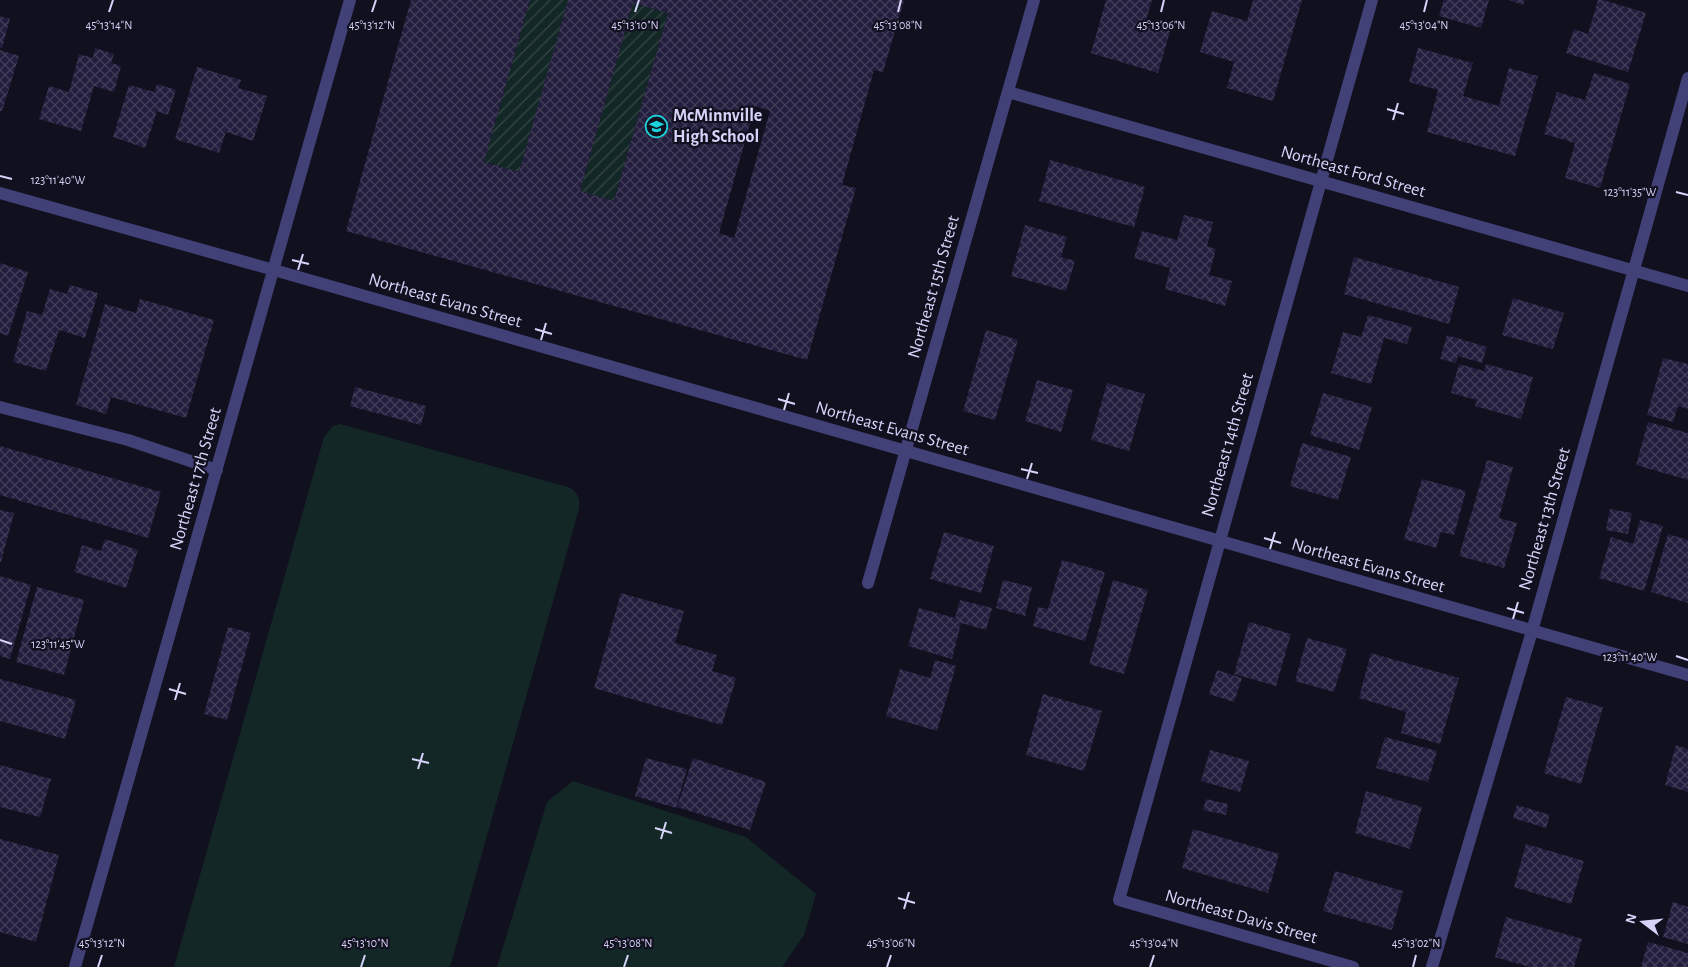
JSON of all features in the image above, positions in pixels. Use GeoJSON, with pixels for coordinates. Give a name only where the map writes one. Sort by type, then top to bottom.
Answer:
{"type":"FeatureCollection","features":[{"type":"Feature","properties":{"kind":"street","name":"Northeast 17th Street"},"geometry":{"type":"LineString","coordinates":[[75,967],[350,0]]}},
{"type":"Feature","properties":{"kind":"street","name":"Northeast 15th Street"},"geometry":{"type":"LineString","coordinates":[[868,583],[1034,0]]}},
{"type":"Feature","properties":{"kind":"street","name":"Northeast 14th Street"},"geometry":{"type":"LineString","coordinates":[[1119,900],[1372,0]]}},
{"type":"Feature","properties":{"kind":"street","name":"Northeast 13th Street"},"geometry":{"type":"LineString","coordinates":[[1432,967],[1532,631],[1688,78]]}},
{"type":"Feature","properties":{"kind":"street","name":"Northeast Ford Street"},"geometry":{"type":"LineString","coordinates":[[1008,92],[1688,286]]}},
{"type":"Feature","properties":{"kind":"street","name":"Northeast Evans Street"},"geometry":{"type":"LineString","coordinates":[[0,193],[1688,675]]}},
{"type":"Feature","properties":{"kind":"street"},"geometry":{"type":"LineString","coordinates":[[0,407],[128,440],[217,470]]}},
{"type":"Feature","properties":{"kind":"street","name":"Northeast Davis Street"},"geometry":{"type":"LineString","coordinates":[[1119,900],[1353,967]]}},
{"type":"Feature","properties":{"kind":"green space"},"geometry":{"type":"Polygon","coordinates":[[[530,0],[568,0],[519,172],[484,162],[530,0]]]}},
{"type":"Feature","properties":{"kind":"green space"},"geometry":{"type":"Polygon","coordinates":[[[633,3],[668,13],[614,201],[580,191],[633,3]]]}},
{"type":"Feature","properties":{"kind":"green space"},"geometry":{"type":"Polygon","coordinates":[[[340,424],[568,487],[576,493],[579,499],[579,509],[450,967],[174,967],[324,437],[333,426],[340,424]]]}},
{"type":"Feature","properties":{"kind":"green space"},"geometry":{"type":"Polygon","coordinates":[[[573,781],[746,837],[816,894],[804,935],[782,967],[497,967],[547,802],[573,781]]]}},
{"type":"Feature","properties":{"kind":"building","name":"McMinnville High School"},"geometry":{"type":"Polygon","coordinates":[[[411,0],[530,0],[484,162],[519,172],[568,0],[904,0],[883,72],[874,70],[842,185],[856,188],[807,360],[346,231],[411,0]],[[633,3],[580,191],[614,201],[668,13],[633,3]],[[755,106],[719,233],[734,238],[770,111],[755,106]]]}},
{"type":"Feature","properties":{"kind":"building"},"geometry":{"type":"Polygon","coordinates":[[[1106,0],[1152,0],[1146,20],[1171,28],[1158,73],[1091,53],[1106,0]]]}},
{"type":"Feature","properties":{"kind":"building"},"geometry":{"type":"Polygon","coordinates":[[[1253,0],[1302,0],[1273,101],[1227,88],[1234,62],[1200,52],[1212,11],[1247,21],[1253,0]]]}},
{"type":"Feature","properties":{"kind":"building"},"geometry":{"type":"Polygon","coordinates":[[[1444,0],[1489,0],[1481,28],[1439,16],[1444,0]]]}},
{"type":"Feature","properties":{"kind":"building"},"geometry":{"type":"Polygon","coordinates":[[[1509,0],[1525,0],[1523,5],[1509,0]]]}},
{"type":"Feature","properties":{"kind":"building"},"geometry":{"type":"Polygon","coordinates":[[[1598,0],[1646,13],[1628,72],[1566,53],[1574,29],[1588,34],[1598,0]]]}},
{"type":"Feature","properties":{"kind":"building"},"geometry":{"type":"Polygon","coordinates":[[[0,16],[10,19],[2,48],[0,47],[0,16]]]}},
{"type":"Feature","properties":{"kind":"building"},"geometry":{"type":"Polygon","coordinates":[[[95,48],[114,54],[111,63],[121,66],[114,92],[94,86],[81,131],[39,119],[49,86],[69,92],[79,54],[93,58],[95,48]]]}},
{"type":"Feature","properties":{"kind":"building"},"geometry":{"type":"Polygon","coordinates":[[[1418,48],[1473,63],[1463,96],[1499,106],[1509,68],[1538,76],[1515,156],[1427,132],[1438,90],[1409,82],[1418,48]]]}},
{"type":"Feature","properties":{"kind":"building"},"geometry":{"type":"Polygon","coordinates":[[[0,50],[19,56],[2,111],[0,111],[0,50]]]}},
{"type":"Feature","properties":{"kind":"building"},"geometry":{"type":"Polygon","coordinates":[[[197,67],[241,80],[238,88],[267,96],[253,141],[226,132],[219,153],[175,139],[197,67]]]}},
{"type":"Feature","properties":{"kind":"building"},"geometry":{"type":"Polygon","coordinates":[[[1594,73],[1630,84],[1600,188],[1565,178],[1575,143],[1544,134],[1557,92],[1585,100],[1594,73]]]}},
{"type":"Feature","properties":{"kind":"building"},"geometry":{"type":"Polygon","coordinates":[[[157,84],[176,90],[168,115],[157,111],[145,148],[113,137],[129,85],[154,92],[157,84]]]}},
{"type":"Feature","properties":{"kind":"building"},"geometry":{"type":"Polygon","coordinates":[[[1050,160],[1145,187],[1134,227],[1039,201],[1050,160]]]}},
{"type":"Feature","properties":{"kind":"building"},"geometry":{"type":"Polygon","coordinates":[[[1184,215],[1213,222],[1207,246],[1216,249],[1209,275],[1232,281],[1225,306],[1165,289],[1170,268],[1134,258],[1142,231],[1177,240],[1184,215]]]}},
{"type":"Feature","properties":{"kind":"building"},"geometry":{"type":"Polygon","coordinates":[[[1025,225],[1067,237],[1061,257],[1075,261],[1066,291],[1011,276],[1025,225]]]}},
{"type":"Feature","properties":{"kind":"building"},"geometry":{"type":"Polygon","coordinates":[[[1354,257],[1459,287],[1449,324],[1344,294],[1354,257]]]}},
{"type":"Feature","properties":{"kind":"building"},"geometry":{"type":"Polygon","coordinates":[[[0,263],[28,272],[8,336],[0,333],[0,263]]]}},
{"type":"Feature","properties":{"kind":"building"},"geometry":{"type":"Polygon","coordinates":[[[70,285],[98,293],[85,338],[59,330],[46,371],[13,362],[27,311],[42,315],[50,289],[67,294],[70,285]]]}},
{"type":"Feature","properties":{"kind":"building"},"geometry":{"type":"Polygon","coordinates":[[[1513,298],[1564,313],[1553,349],[1502,335],[1513,298]]]}},
{"type":"Feature","properties":{"kind":"building"},"geometry":{"type":"Polygon","coordinates":[[[140,299],[214,320],[186,418],[111,397],[106,414],[76,405],[105,304],[136,313],[140,299]]]}},
{"type":"Feature","properties":{"kind":"building"},"geometry":{"type":"Polygon","coordinates":[[[1368,315],[1412,327],[1407,344],[1384,338],[1371,384],[1331,373],[1343,332],[1361,337],[1368,315]]]}},
{"type":"Feature","properties":{"kind":"building"},"geometry":{"type":"Polygon","coordinates":[[[986,330],[1018,340],[995,420],[963,411],[986,330]]]}},
{"type":"Feature","properties":{"kind":"building"},"geometry":{"type":"Polygon","coordinates":[[[1447,335],[1487,347],[1482,363],[1458,356],[1456,363],[1440,359],[1447,335]]]}},
{"type":"Feature","properties":{"kind":"building"},"geometry":{"type":"Polygon","coordinates":[[[1663,358],[1688,364],[1688,409],[1678,406],[1673,422],[1647,415],[1663,358]]]}},
{"type":"Feature","properties":{"kind":"building"},"geometry":{"type":"Polygon","coordinates":[[[1459,364],[1484,371],[1486,364],[1533,377],[1521,419],[1475,406],[1477,400],[1451,393],[1459,364]]]}},
{"type":"Feature","properties":{"kind":"building"},"geometry":{"type":"Polygon","coordinates":[[[1037,380],[1073,390],[1061,432],[1025,421],[1037,380]]]}},
{"type":"Feature","properties":{"kind":"building"},"geometry":{"type":"Polygon","coordinates":[[[1107,383],[1145,394],[1129,451],[1091,440],[1107,383]]]}},
{"type":"Feature","properties":{"kind":"building"},"geometry":{"type":"Polygon","coordinates":[[[355,387],[426,406],[421,425],[350,406],[355,387]]]}},
{"type":"Feature","properties":{"kind":"building"},"geometry":{"type":"Polygon","coordinates":[[[1323,393],[1372,407],[1359,450],[1310,435],[1323,393]]]}},
{"type":"Feature","properties":{"kind":"building"},"geometry":{"type":"Polygon","coordinates":[[[1648,422],[1688,433],[1688,480],[1636,465],[1648,422]]]}},
{"type":"Feature","properties":{"kind":"building"},"geometry":{"type":"Polygon","coordinates":[[[1302,443],[1351,457],[1338,500],[1290,486],[1302,443]]]}},
{"type":"Feature","properties":{"kind":"building"},"geometry":{"type":"Polygon","coordinates":[[[0,446],[161,492],[148,538],[0,495],[0,446]]]}},
{"type":"Feature","properties":{"kind":"building"},"geometry":{"type":"Polygon","coordinates":[[[1487,460],[1513,467],[1499,518],[1517,523],[1504,568],[1459,556],[1487,460]]]}},
{"type":"Feature","properties":{"kind":"building"},"geometry":{"type":"Polygon","coordinates":[[[1422,479],[1466,491],[1454,535],[1441,532],[1436,548],[1404,539],[1422,479]]]}},
{"type":"Feature","properties":{"kind":"building"},"geometry":{"type":"Polygon","coordinates":[[[1610,509],[1632,513],[1628,534],[1606,530],[1610,509]]]}},
{"type":"Feature","properties":{"kind":"building"},"geometry":{"type":"Polygon","coordinates":[[[0,510],[14,513],[1,562],[0,562],[0,510]]]}},
{"type":"Feature","properties":{"kind":"building"},"geometry":{"type":"Polygon","coordinates":[[[1640,520],[1663,526],[1644,591],[1599,578],[1611,537],[1633,544],[1640,520]]]}},
{"type":"Feature","properties":{"kind":"building"},"geometry":{"type":"Polygon","coordinates":[[[944,532],[994,546],[981,593],[930,579],[944,532]]]}},
{"type":"Feature","properties":{"kind":"building"},"geometry":{"type":"Polygon","coordinates":[[[1668,534],[1688,540],[1688,603],[1651,592],[1668,534]]]}},
{"type":"Feature","properties":{"kind":"building"},"geometry":{"type":"Polygon","coordinates":[[[105,539],[138,550],[126,588],[74,572],[82,545],[101,551],[105,539]]]}},
{"type":"Feature","properties":{"kind":"building"},"geometry":{"type":"Polygon","coordinates":[[[1062,560],[1105,572],[1085,641],[1033,626],[1038,607],[1048,609],[1062,560]]]}},
{"type":"Feature","properties":{"kind":"building"},"geometry":{"type":"Polygon","coordinates":[[[0,576],[31,585],[10,659],[0,656],[0,576]]]}},
{"type":"Feature","properties":{"kind":"building"},"geometry":{"type":"Polygon","coordinates":[[[1003,580],[1032,587],[1025,616],[996,608],[1003,580]]]}},
{"type":"Feature","properties":{"kind":"building"},"geometry":{"type":"Polygon","coordinates":[[[1113,580],[1148,590],[1124,674],[1089,664],[1113,580]]]}},
{"type":"Feature","properties":{"kind":"building"},"geometry":{"type":"Polygon","coordinates":[[[37,587],[84,600],[64,675],[16,662],[37,587]]]}},
{"type":"Feature","properties":{"kind":"building"},"geometry":{"type":"Polygon","coordinates":[[[621,593],[684,611],[675,643],[717,655],[712,671],[736,678],[722,725],[594,688],[621,593]]]}},
{"type":"Feature","properties":{"kind":"building"},"geometry":{"type":"Polygon","coordinates":[[[960,600],[992,608],[986,630],[961,623],[952,659],[908,646],[919,608],[955,618],[960,600]]]}},
{"type":"Feature","properties":{"kind":"building"},"geometry":{"type":"Polygon","coordinates":[[[1249,622],[1291,634],[1276,686],[1234,674],[1249,622]]]}},
{"type":"Feature","properties":{"kind":"building"},"geometry":{"type":"Polygon","coordinates":[[[228,627],[251,633],[227,720],[204,714],[228,627]]]}},
{"type":"Feature","properties":{"kind":"building"},"geometry":{"type":"Polygon","coordinates":[[[1307,638],[1347,649],[1334,692],[1295,681],[1307,638]]]}},
{"type":"Feature","properties":{"kind":"building"},"geometry":{"type":"Polygon","coordinates":[[[1371,653],[1459,678],[1440,744],[1401,733],[1406,712],[1359,698],[1371,653]]]}},
{"type":"Feature","properties":{"kind":"building"},"geometry":{"type":"Polygon","coordinates":[[[935,660],[956,666],[937,731],[886,716],[900,669],[930,678],[935,660]]]}},
{"type":"Feature","properties":{"kind":"building"},"geometry":{"type":"Polygon","coordinates":[[[1217,670],[1242,678],[1234,702],[1209,694],[1217,670]]]}},
{"type":"Feature","properties":{"kind":"building"},"geometry":{"type":"Polygon","coordinates":[[[0,679],[76,700],[65,739],[0,721],[0,679]]]}},
{"type":"Feature","properties":{"kind":"building"},"geometry":{"type":"Polygon","coordinates":[[[1043,694],[1102,711],[1084,771],[1026,755],[1043,694]]]}},
{"type":"Feature","properties":{"kind":"building"},"geometry":{"type":"Polygon","coordinates":[[[1566,697],[1603,707],[1581,784],[1544,773],[1566,697]]]}},
{"type":"Feature","properties":{"kind":"building"},"geometry":{"type":"Polygon","coordinates":[[[1385,737],[1437,751],[1428,782],[1376,768],[1385,737]]]}},
{"type":"Feature","properties":{"kind":"building"},"geometry":{"type":"Polygon","coordinates":[[[1676,745],[1688,749],[1688,792],[1665,785],[1676,745]]]}},
{"type":"Feature","properties":{"kind":"building"},"geometry":{"type":"Polygon","coordinates":[[[1210,750],[1249,761],[1240,792],[1201,781],[1210,750]]]}},
{"type":"Feature","properties":{"kind":"building"},"geometry":{"type":"Polygon","coordinates":[[[646,758],[687,769],[676,808],[635,796],[646,758]]]}},
{"type":"Feature","properties":{"kind":"building"},"geometry":{"type":"Polygon","coordinates":[[[693,758],[766,782],[750,830],[677,807],[693,758]]]}},
{"type":"Feature","properties":{"kind":"building"},"geometry":{"type":"Polygon","coordinates":[[[0,765],[51,779],[40,817],[0,807],[0,765]]]}},
{"type":"Feature","properties":{"kind":"building"},"geometry":{"type":"Polygon","coordinates":[[[1366,791],[1422,807],[1410,849],[1355,833],[1366,791]]]}},
{"type":"Feature","properties":{"kind":"building"},"geometry":{"type":"Polygon","coordinates":[[[1206,799],[1228,804],[1226,815],[1203,810],[1206,799]]]}},
{"type":"Feature","properties":{"kind":"building"},"geometry":{"type":"Polygon","coordinates":[[[1517,805],[1550,815],[1546,828],[1513,818],[1517,805]]]}},
{"type":"Feature","properties":{"kind":"building"},"geometry":{"type":"Polygon","coordinates":[[[1193,829],[1279,854],[1268,893],[1182,868],[1193,829]]]}},
{"type":"Feature","properties":{"kind":"building"},"geometry":{"type":"Polygon","coordinates":[[[0,839],[59,855],[36,942],[0,932],[0,839]]]}},
{"type":"Feature","properties":{"kind":"building"},"geometry":{"type":"Polygon","coordinates":[[[1526,844],[1584,861],[1571,904],[1514,887],[1526,844]]]}},
{"type":"Feature","properties":{"kind":"building"},"geometry":{"type":"Polygon","coordinates":[[[1335,871],[1403,891],[1392,930],[1323,911],[1335,871]]]}},
{"type":"Feature","properties":{"kind":"building"},"geometry":{"type":"Polygon","coordinates":[[[1673,902],[1688,907],[1688,944],[1663,937],[1673,902]]]}},
{"type":"Feature","properties":{"kind":"building"},"geometry":{"type":"Polygon","coordinates":[[[1506,917],[1582,939],[1574,967],[1529,967],[1495,957],[1506,917]]]}},
{"type":"Feature","properties":{"kind":"building"},"geometry":{"type":"Polygon","coordinates":[[[1648,942],[1688,953],[1688,967],[1641,967],[1648,942]]]}},
{"type":"Feature","properties":{"kind":"place","name":"McMinnville High School"},"geometry":{"type":"Point","coordinates":[657,126]}}]}
